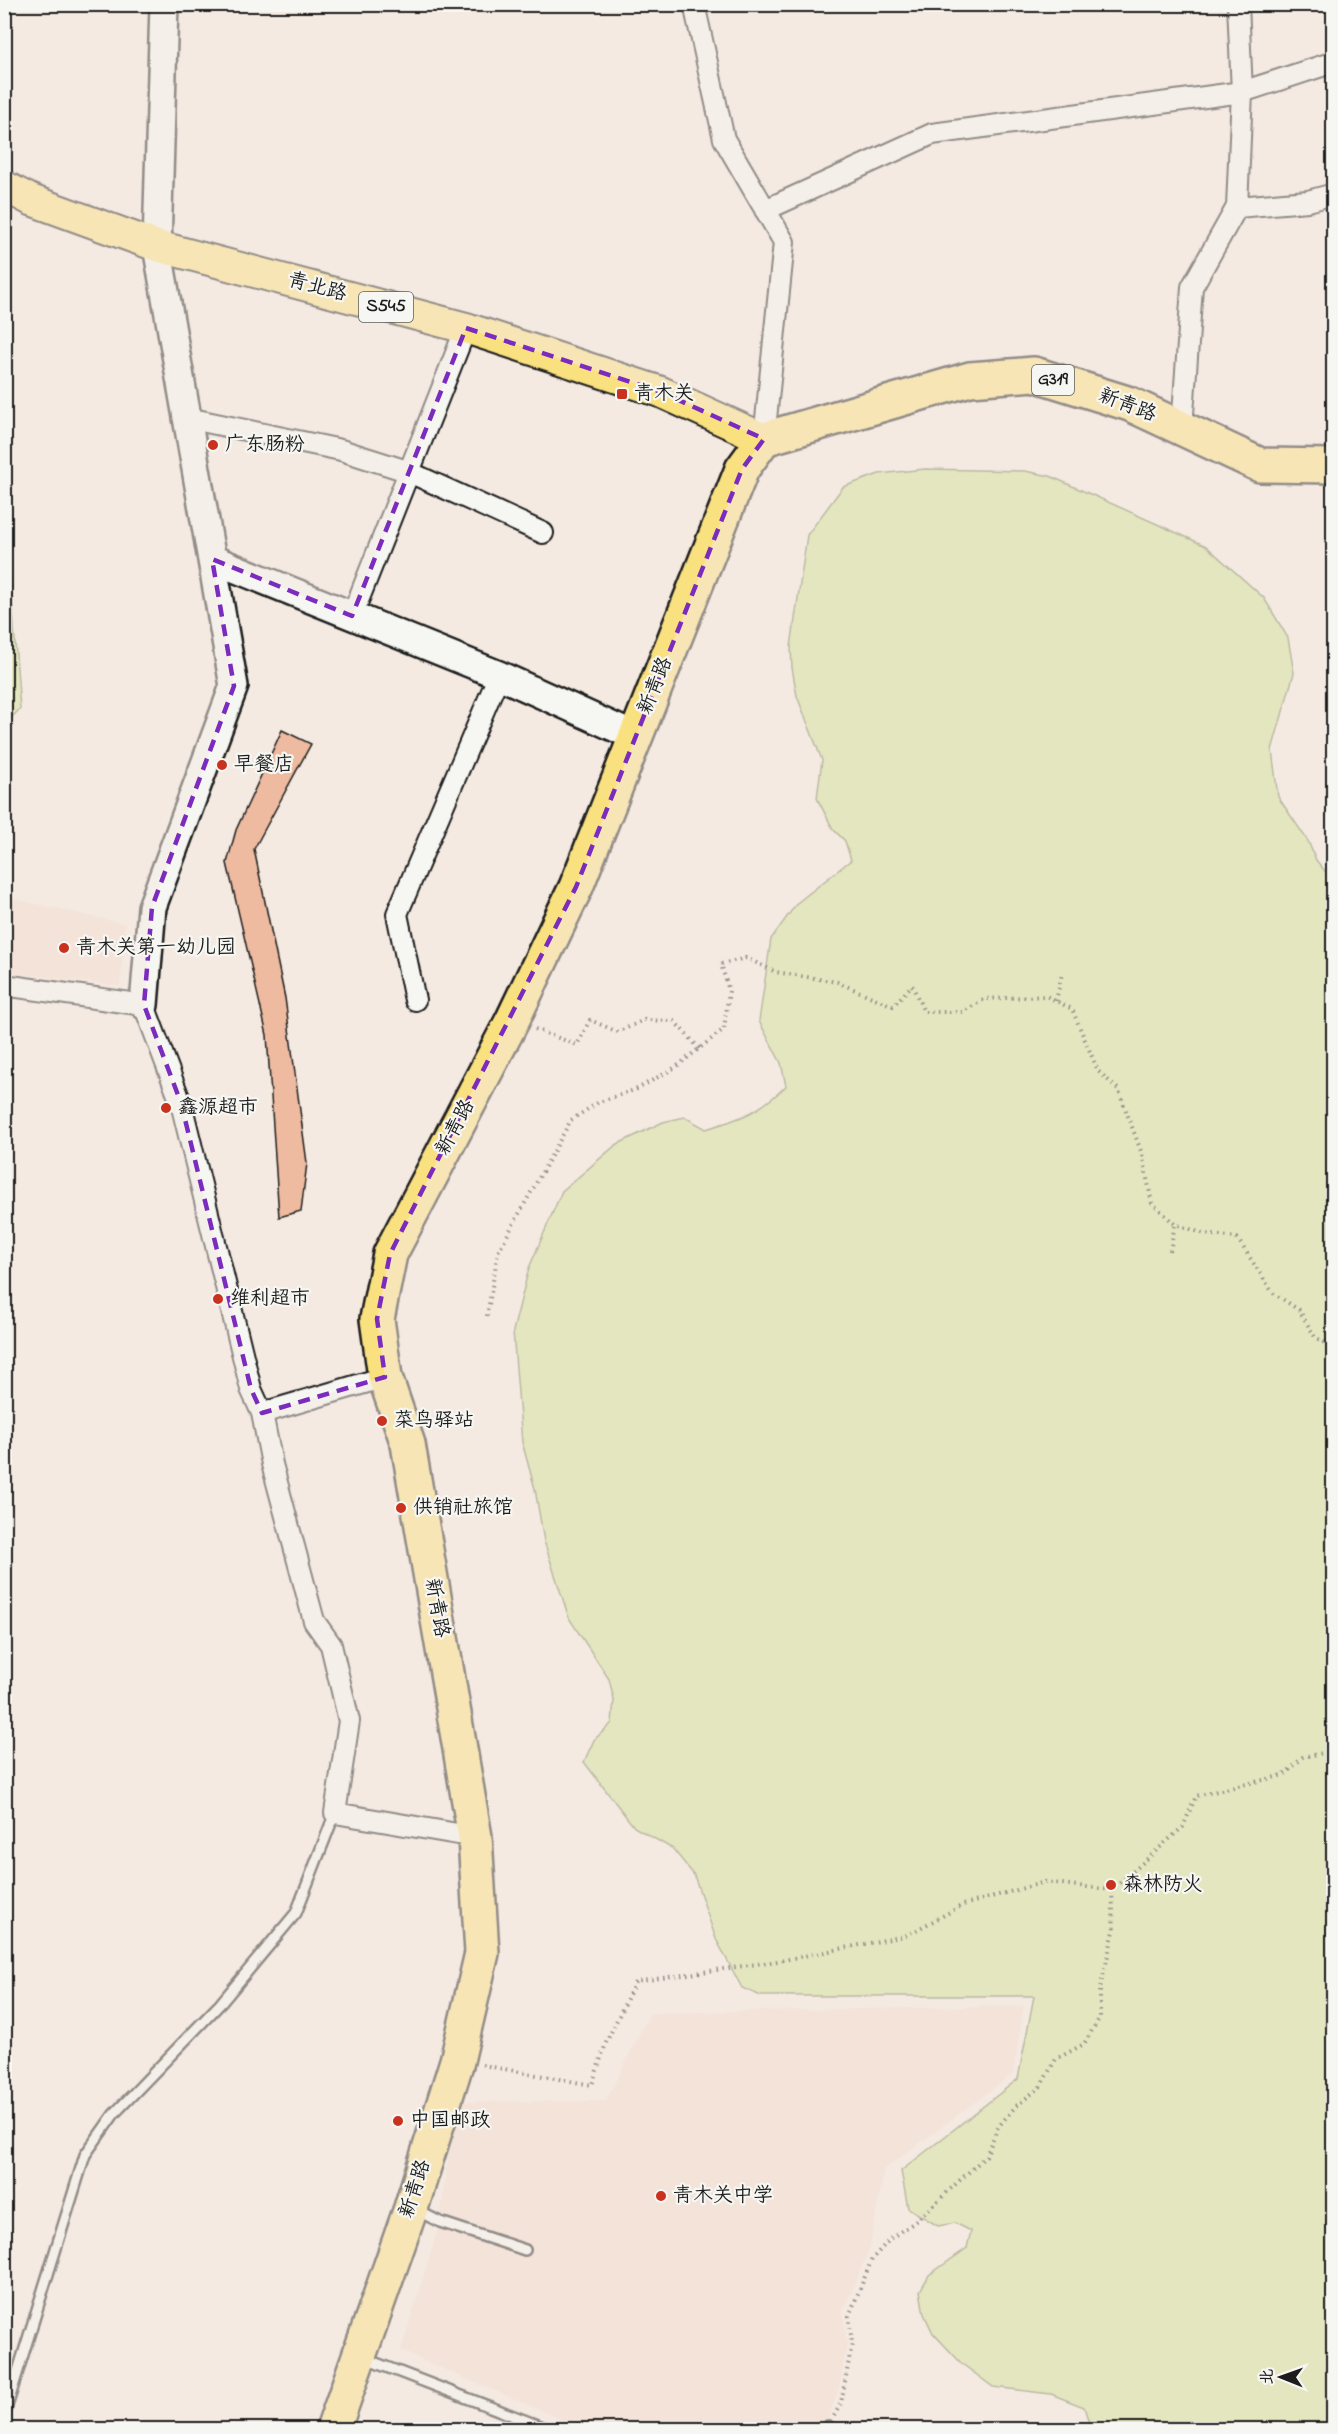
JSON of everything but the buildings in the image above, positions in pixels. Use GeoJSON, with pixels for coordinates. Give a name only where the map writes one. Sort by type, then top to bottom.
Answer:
{"type":"FeatureCollection","features":[{"type":"Feature","properties":{"kind":"highway","name":"新青路"},"geometry":{"type":"LineString","coordinates":[[333,2430],[411,2208],[458,2061],[482,1953],[475,1837],[408,1444],[385,1377],[377,1319],[390,1254],[512,1021],[576,887],[742,469],[764,439],[970,379],[1034,374],[1130,404],[1260,465],[1334,466]]}},
{"type":"Feature","properties":{"kind":"main road"},"geometry":{"type":"LineString","coordinates":[[144,1005],[152,907],[234,686],[157,246],[164,4]]}},
{"type":"Feature","properties":{"kind":"main road","name":"青北路"},"geometry":{"type":"LineString","coordinates":[[4,186],[31,200],[157,246],[466,328],[661,392],[764,439]]}},
{"type":"Feature","properties":{"kind":"main road"},"geometry":{"type":"LineString","coordinates":[[212,559],[499,675],[636,737]]}},
{"type":"Feature","properties":{"kind":"street"},"geometry":{"type":"LineString","coordinates":[[694,4],[724,139],[784,243],[764,439]]}},
{"type":"Feature","properties":{"kind":"street"},"geometry":{"type":"LineString","coordinates":[[1182,428],[1192,287],[1237,207],[1242,92],[1238,4]]}},
{"type":"Feature","properties":{"kind":"street"},"geometry":{"type":"LineString","coordinates":[[765,210],[932,134],[1242,92],[1334,62]]}},
{"type":"Feature","properties":{"kind":"street"},"geometry":{"type":"LineString","coordinates":[[1237,207],[1308,201],[1334,194]]}},
{"type":"Feature","properties":{"kind":"street"},"geometry":{"type":"LineString","coordinates":[[352,615],[407,471],[466,328]]}},
{"type":"Feature","properties":{"kind":"street"},"geometry":{"type":"LineString","coordinates":[[187,418],[341,450],[407,471],[543,533]]}},
{"type":"Feature","properties":{"kind":"street"},"geometry":{"type":"LineString","coordinates":[[415,1000],[397,914],[499,675]]}},
{"type":"Feature","properties":{"kind":"street"},"geometry":{"type":"LineString","coordinates":[[4,985],[144,1005],[181,1103],[251,1389],[262,1413],[272,1464],[314,1621],[331,1645],[349,1721],[335,1814],[475,1837]]}},
{"type":"Feature","properties":{"kind":"street"},"geometry":{"type":"LineString","coordinates":[[262,1413],[385,1377]]}},
{"type":"Feature","properties":{"kind":"lane"},"geometry":{"type":"LineString","coordinates":[[4,2416],[85,2155],[114,2114],[221,2003],[296,1914],[335,1814]]}},
{"type":"Feature","properties":{"kind":"lane"},"geometry":{"type":"LineString","coordinates":[[411,2208],[440,2222],[525,2250]]}},
{"type":"Feature","properties":{"kind":"lane"},"geometry":{"type":"LineString","coordinates":[[358,2356],[550,2430]]}},
{"type":"Feature","properties":{"kind":"path"},"geometry":{"type":"LineString","coordinates":[[486,1316],[498,1252],[571,1120],[599,1102],[637,1089],[700,1049],[724,1029],[729,991],[721,964],[746,958],[776,972],[837,982],[892,1006],[912,985],[924,1012],[962,1012],[985,999],[1046,996],[1072,1010],[1098,1071],[1118,1089],[1142,1154],[1152,1203],[1175,1224],[1205,1234],[1237,1238],[1273,1293],[1299,1310],[1315,1338],[1334,1348]]}},
{"type":"Feature","properties":{"kind":"path"},"geometry":{"type":"LineString","coordinates":[[1056,1001],[1062,973]]}},
{"type":"Feature","properties":{"kind":"path"},"geometry":{"type":"LineString","coordinates":[[512,1021],[577,1045],[590,1020],[618,1032],[644,1020],[674,1021],[700,1049]]}},
{"type":"Feature","properties":{"kind":"path"},"geometry":{"type":"LineString","coordinates":[[1170,1251],[1175,1224]]}},
{"type":"Feature","properties":{"kind":"path"},"geometry":{"type":"LineString","coordinates":[[458,2061],[592,2085],[606,2043],[635,1982],[784,1960],[905,1936],[963,1905],[1045,1882],[1112,1890],[1183,1827],[1196,1796],[1284,1775],[1303,1757],[1334,1751]]}},
{"type":"Feature","properties":{"kind":"path"},"geometry":{"type":"LineString","coordinates":[[829,2428],[841,2403],[852,2344],[849,2316],[872,2259],[891,2238],[915,2222],[986,2156],[998,2127],[1015,2107],[1040,2087],[1056,2059],[1084,2044],[1100,2017],[1100,1988],[1114,1931],[1112,1890]]}},
{"type":"Feature","properties":{"kind":"highlighted area"},"geometry":{"type":"Polygon","coordinates":[[[466,328],[661,392],[764,439],[742,469],[576,887],[390,1254],[377,1319],[385,1377],[262,1413],[251,1389],[181,1103],[144,1005],[152,907],[234,686],[212,559],[352,616],[466,328]]]}},
{"type":"Feature","properties":{"kind":"shaded area","name":"青木关第一幼儿园"},"geometry":{"type":"Polygon","coordinates":[[[5,897],[125,924],[120,986],[5,972],[5,897]]]}},
{"type":"Feature","properties":{"kind":"shaded area","name":"青木关中学"},"geometry":{"type":"Polygon","coordinates":[[[1024,2006],[1013,2074],[884,2169],[870,2247],[843,2312],[847,2345],[839,2389],[824,2429],[585,2429],[401,2351],[440,2222],[455,2102],[606,2101],[650,2013],[1024,2006]]]}},
{"type":"Feature","properties":{"kind":"green space"},"geometry":{"type":"Polygon","coordinates":[[[925,469],[1025,471],[1050,476],[1206,546],[1264,598],[1288,638],[1294,673],[1272,750],[1278,797],[1308,841],[1316,860],[1334,882],[1333,2429],[1091,2429],[1084,2407],[1051,2394],[993,2387],[961,2363],[933,2333],[924,2314],[920,2291],[929,2275],[967,2248],[971,2231],[955,2223],[938,2226],[908,2208],[901,2171],[1018,2079],[1034,1996],[761,1996],[742,1988],[716,1939],[694,1875],[673,1849],[634,1827],[584,1762],[594,1740],[612,1723],[614,1700],[609,1679],[569,1618],[544,1541],[535,1489],[522,1442],[513,1331],[529,1268],[562,1191],[616,1145],[663,1122],[685,1117],[706,1129],[730,1121],[758,1109],[786,1086],[781,1063],[759,1021],[771,939],[797,903],[851,860],[845,841],[833,829],[817,798],[822,760],[797,696],[792,668],[791,647],[807,535],[843,487],[879,474],[925,469]]]}},
{"type":"Feature","properties":{"kind":"green space"},"geometry":{"type":"Polygon","coordinates":[[[4,490],[20,709],[5,724],[4,724],[4,490]]]}},
{"type":"Feature","properties":{"kind":"place","name":"青木关"},"geometry":{"type":"Point","coordinates":[622,394]}},
{"type":"Feature","properties":{"kind":"place","name":"广东肠粉"},"geometry":{"type":"Point","coordinates":[213,445]}},
{"type":"Feature","properties":{"kind":"place","name":"早餐店"},"geometry":{"type":"Point","coordinates":[222,765]}},
{"type":"Feature","properties":{"kind":"place","name":"青木关第一幼儿园"},"geometry":{"type":"Point","coordinates":[64,948]}},
{"type":"Feature","properties":{"kind":"place","name":"鑫源超市"},"geometry":{"type":"Point","coordinates":[166,1108]}},
{"type":"Feature","properties":{"kind":"place","name":"维利超市"},"geometry":{"type":"Point","coordinates":[218,1299]}},
{"type":"Feature","properties":{"kind":"place","name":"菜鸟驿站"},"geometry":{"type":"Point","coordinates":[382,1421]}},
{"type":"Feature","properties":{"kind":"place","name":"供销社旅馆"},"geometry":{"type":"Point","coordinates":[401,1508]}},
{"type":"Feature","properties":{"kind":"place","name":"森林防火"},"geometry":{"type":"Point","coordinates":[1111,1885]}},
{"type":"Feature","properties":{"kind":"place","name":"中国邮政"},"geometry":{"type":"Point","coordinates":[398,2121]}},
{"type":"Feature","properties":{"kind":"place","name":"青木关中学"},"geometry":{"type":"Point","coordinates":[661,2196]}}]}
